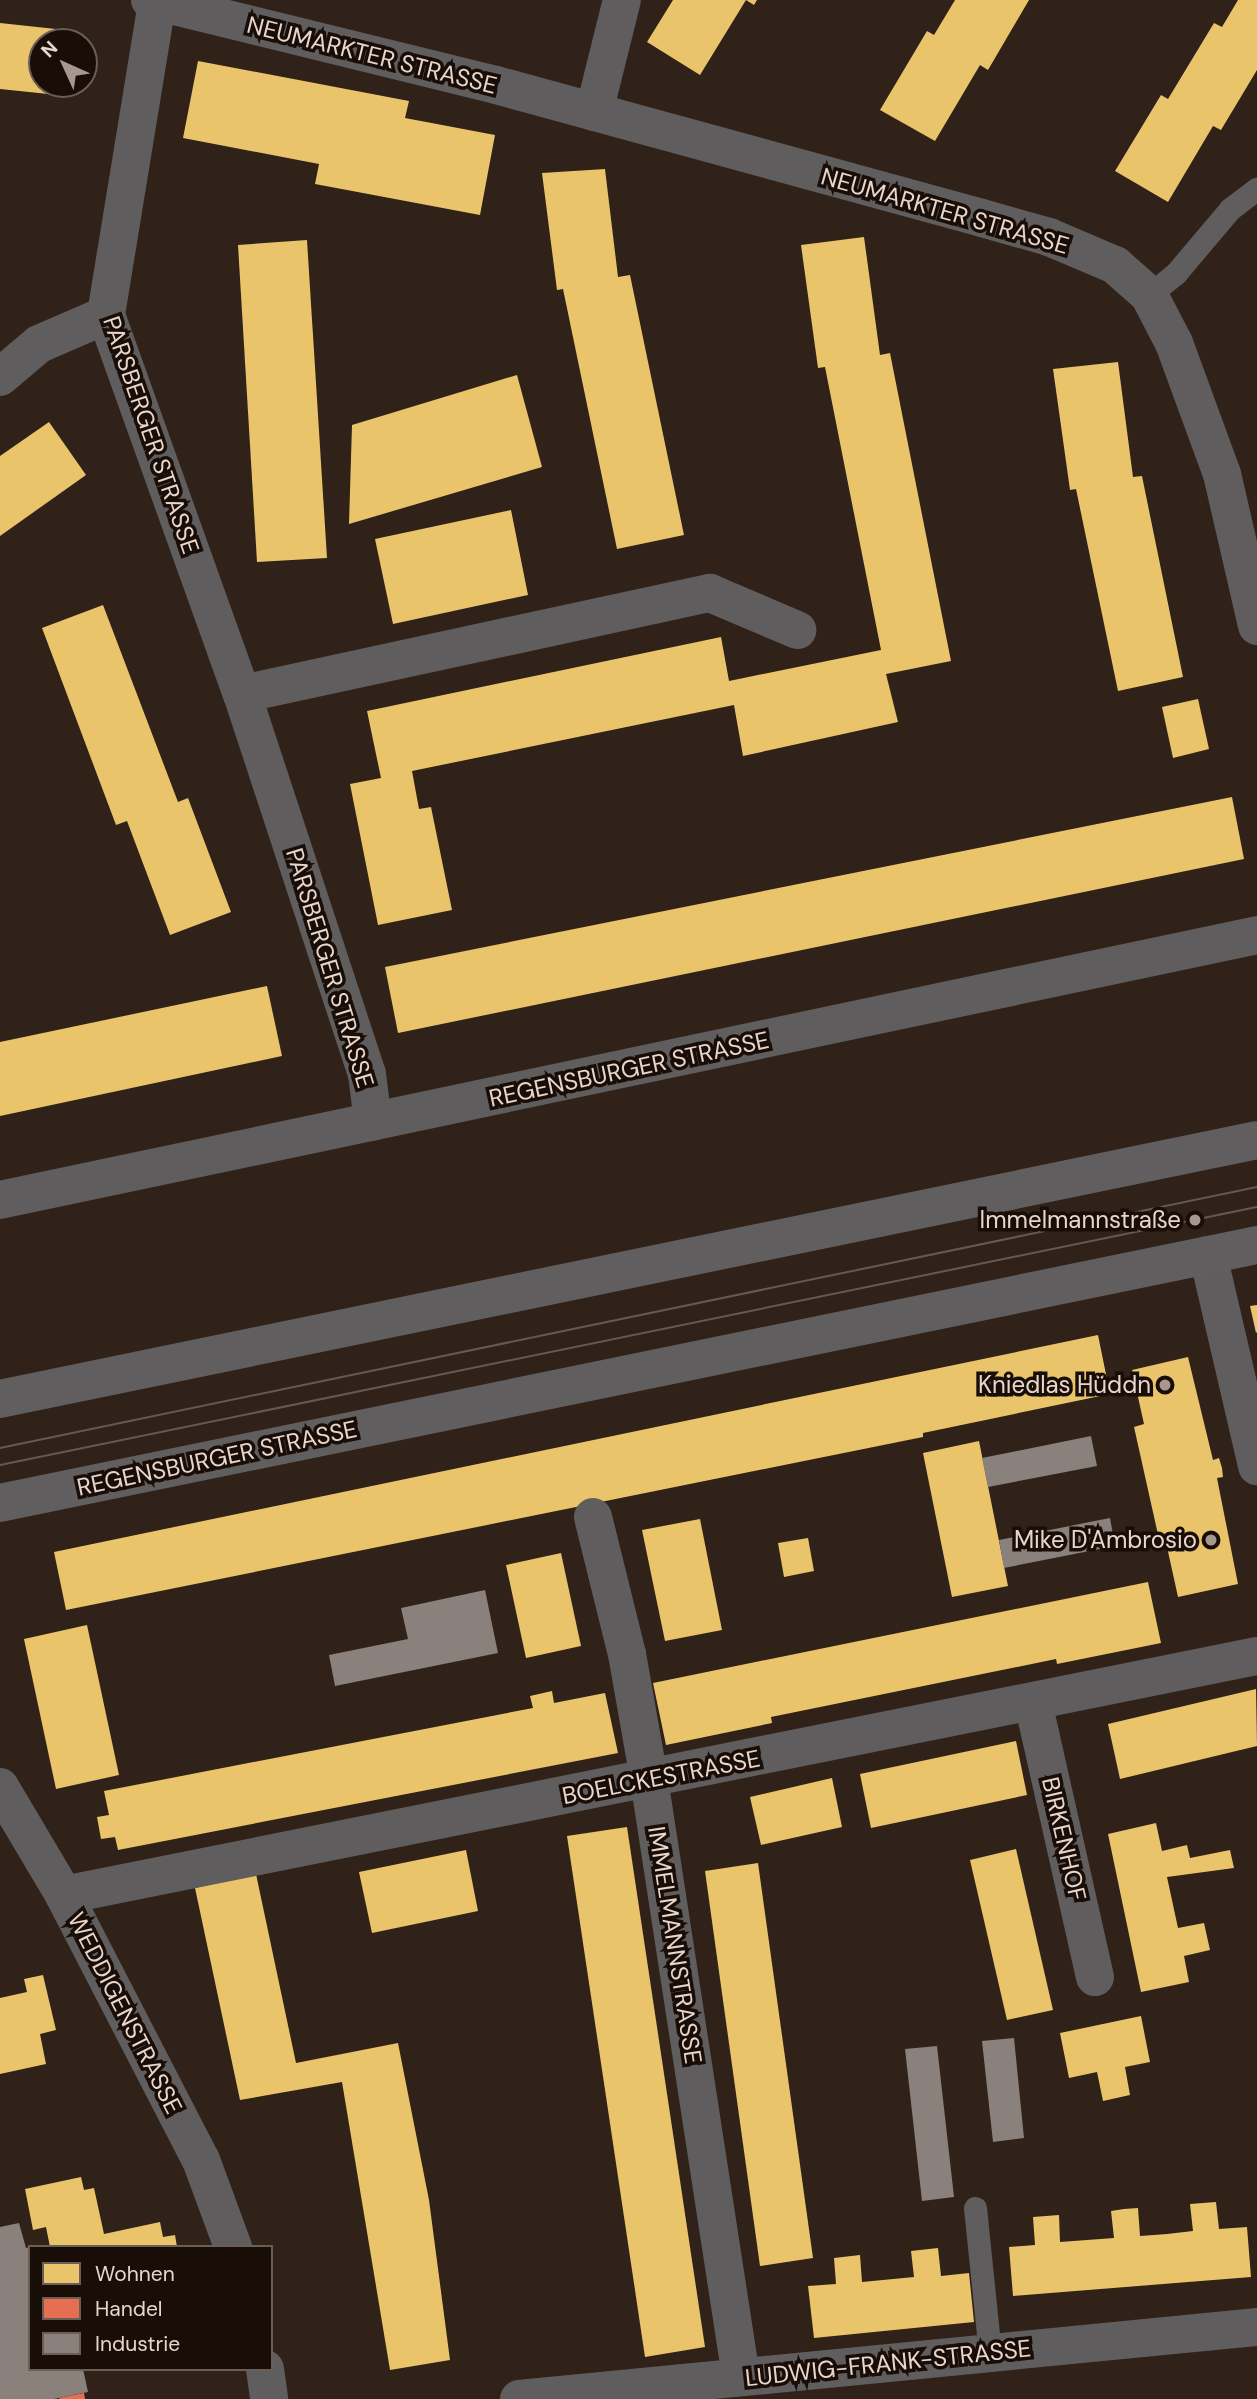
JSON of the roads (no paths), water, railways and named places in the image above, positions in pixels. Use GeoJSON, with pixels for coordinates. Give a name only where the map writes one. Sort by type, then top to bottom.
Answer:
{"type":"FeatureCollection","features":[{"type":"Feature","properties":{"kind":"main road"},"geometry":{"type":"LineString","coordinates":[[0,1399],[1257,1140]]}},
{"type":"Feature","properties":{"kind":"main road","name":"REGENSBURGER STRASSE"},"geometry":{"type":"LineString","coordinates":[[0,1503],[1257,1245]]}},
{"type":"Feature","properties":{"kind":"street"},"geometry":{"type":"LineString","coordinates":[[594,112],[622,0]]}},
{"type":"Feature","properties":{"kind":"street","name":"NEUMARKTER STRASSE"},"geometry":{"type":"LineString","coordinates":[[153,1],[594,112],[1049,237],[1115,265],[1149,295],[1174,343],[1222,474],[1257,626]]}},
{"type":"Feature","properties":{"kind":"street","name":"PARSBERGER STRASSE"},"geometry":{"type":"LineString","coordinates":[[153,1],[106,315],[242,694],[367,1074],[373,1122]]}},
{"type":"Feature","properties":{"kind":"street"},"geometry":{"type":"LineString","coordinates":[[0,377],[39,344],[106,315]]}},
{"type":"Feature","properties":{"kind":"street"},"geometry":{"type":"LineString","coordinates":[[242,694],[710,593],[797,630]]}},
{"type":"Feature","properties":{"kind":"street","name":"REGENSBURGER STRASSE"},"geometry":{"type":"LineString","coordinates":[[0,1200],[1257,935]]}},
{"type":"Feature","properties":{"kind":"street"},"geometry":{"type":"LineString","coordinates":[[1208,1255],[1257,1466]]}},
{"type":"Feature","properties":{"kind":"street","name":"IMMELMANNSTRASSE"},"geometry":{"type":"LineString","coordinates":[[593,1517],[627,1654],[649,1779],[741,2377]]}},
{"type":"Feature","properties":{"kind":"street","name":"BOELCKESTRASSE"},"geometry":{"type":"LineString","coordinates":[[64,1895],[1257,1656]]}},
{"type":"Feature","properties":{"kind":"street","name":"BIRKENHOF"},"geometry":{"type":"LineString","coordinates":[[1033,1702],[1095,1977]]}},
{"type":"Feature","properties":{"kind":"street","name":"WEDDIGENSTRASSE"},"geometry":{"type":"LineString","coordinates":[[0,1787],[64,1895],[201,2160],[232,2245]]}},
{"type":"Feature","properties":{"kind":"street","name":"LUDWIG-FRANK-STRASSE"},"geometry":{"type":"LineString","coordinates":[[519,2399],[1257,2327]]}},
{"type":"Feature","properties":{"kind":"street"},"geometry":{"type":"LineString","coordinates":[[265,2371],[269,2399]]}},
{"type":"Feature","properties":{"kind":"lane"},"geometry":{"type":"LineString","coordinates":[[1149,295],[1176,273],[1230,209],[1257,189]]}},
{"type":"Feature","properties":{"kind":"lane"},"geometry":{"type":"LineString","coordinates":[[975,2208],[990,2353]]}},
{"type":"Feature","properties":{"kind":"tram line"},"geometry":{"type":"LineString","coordinates":[[0,1448],[1257,1187]]}},
{"type":"Feature","properties":{"kind":"tram line"},"geometry":{"type":"LineString","coordinates":[[0,1465],[1257,1207]]}},
{"type":"Feature","properties":{"kind":"place","name":"Immelmannstraße"},"geometry":{"type":"Point","coordinates":[1195,1220]}},
{"type":"Feature","properties":{"kind":"place","name":"Kniedlas Hüddn"},"geometry":{"type":"Point","coordinates":[1165,1385]}},
{"type":"Feature","properties":{"kind":"place","name":"Mike D'Ambrosio"},"geometry":{"type":"Point","coordinates":[1211,1540]}}]}
